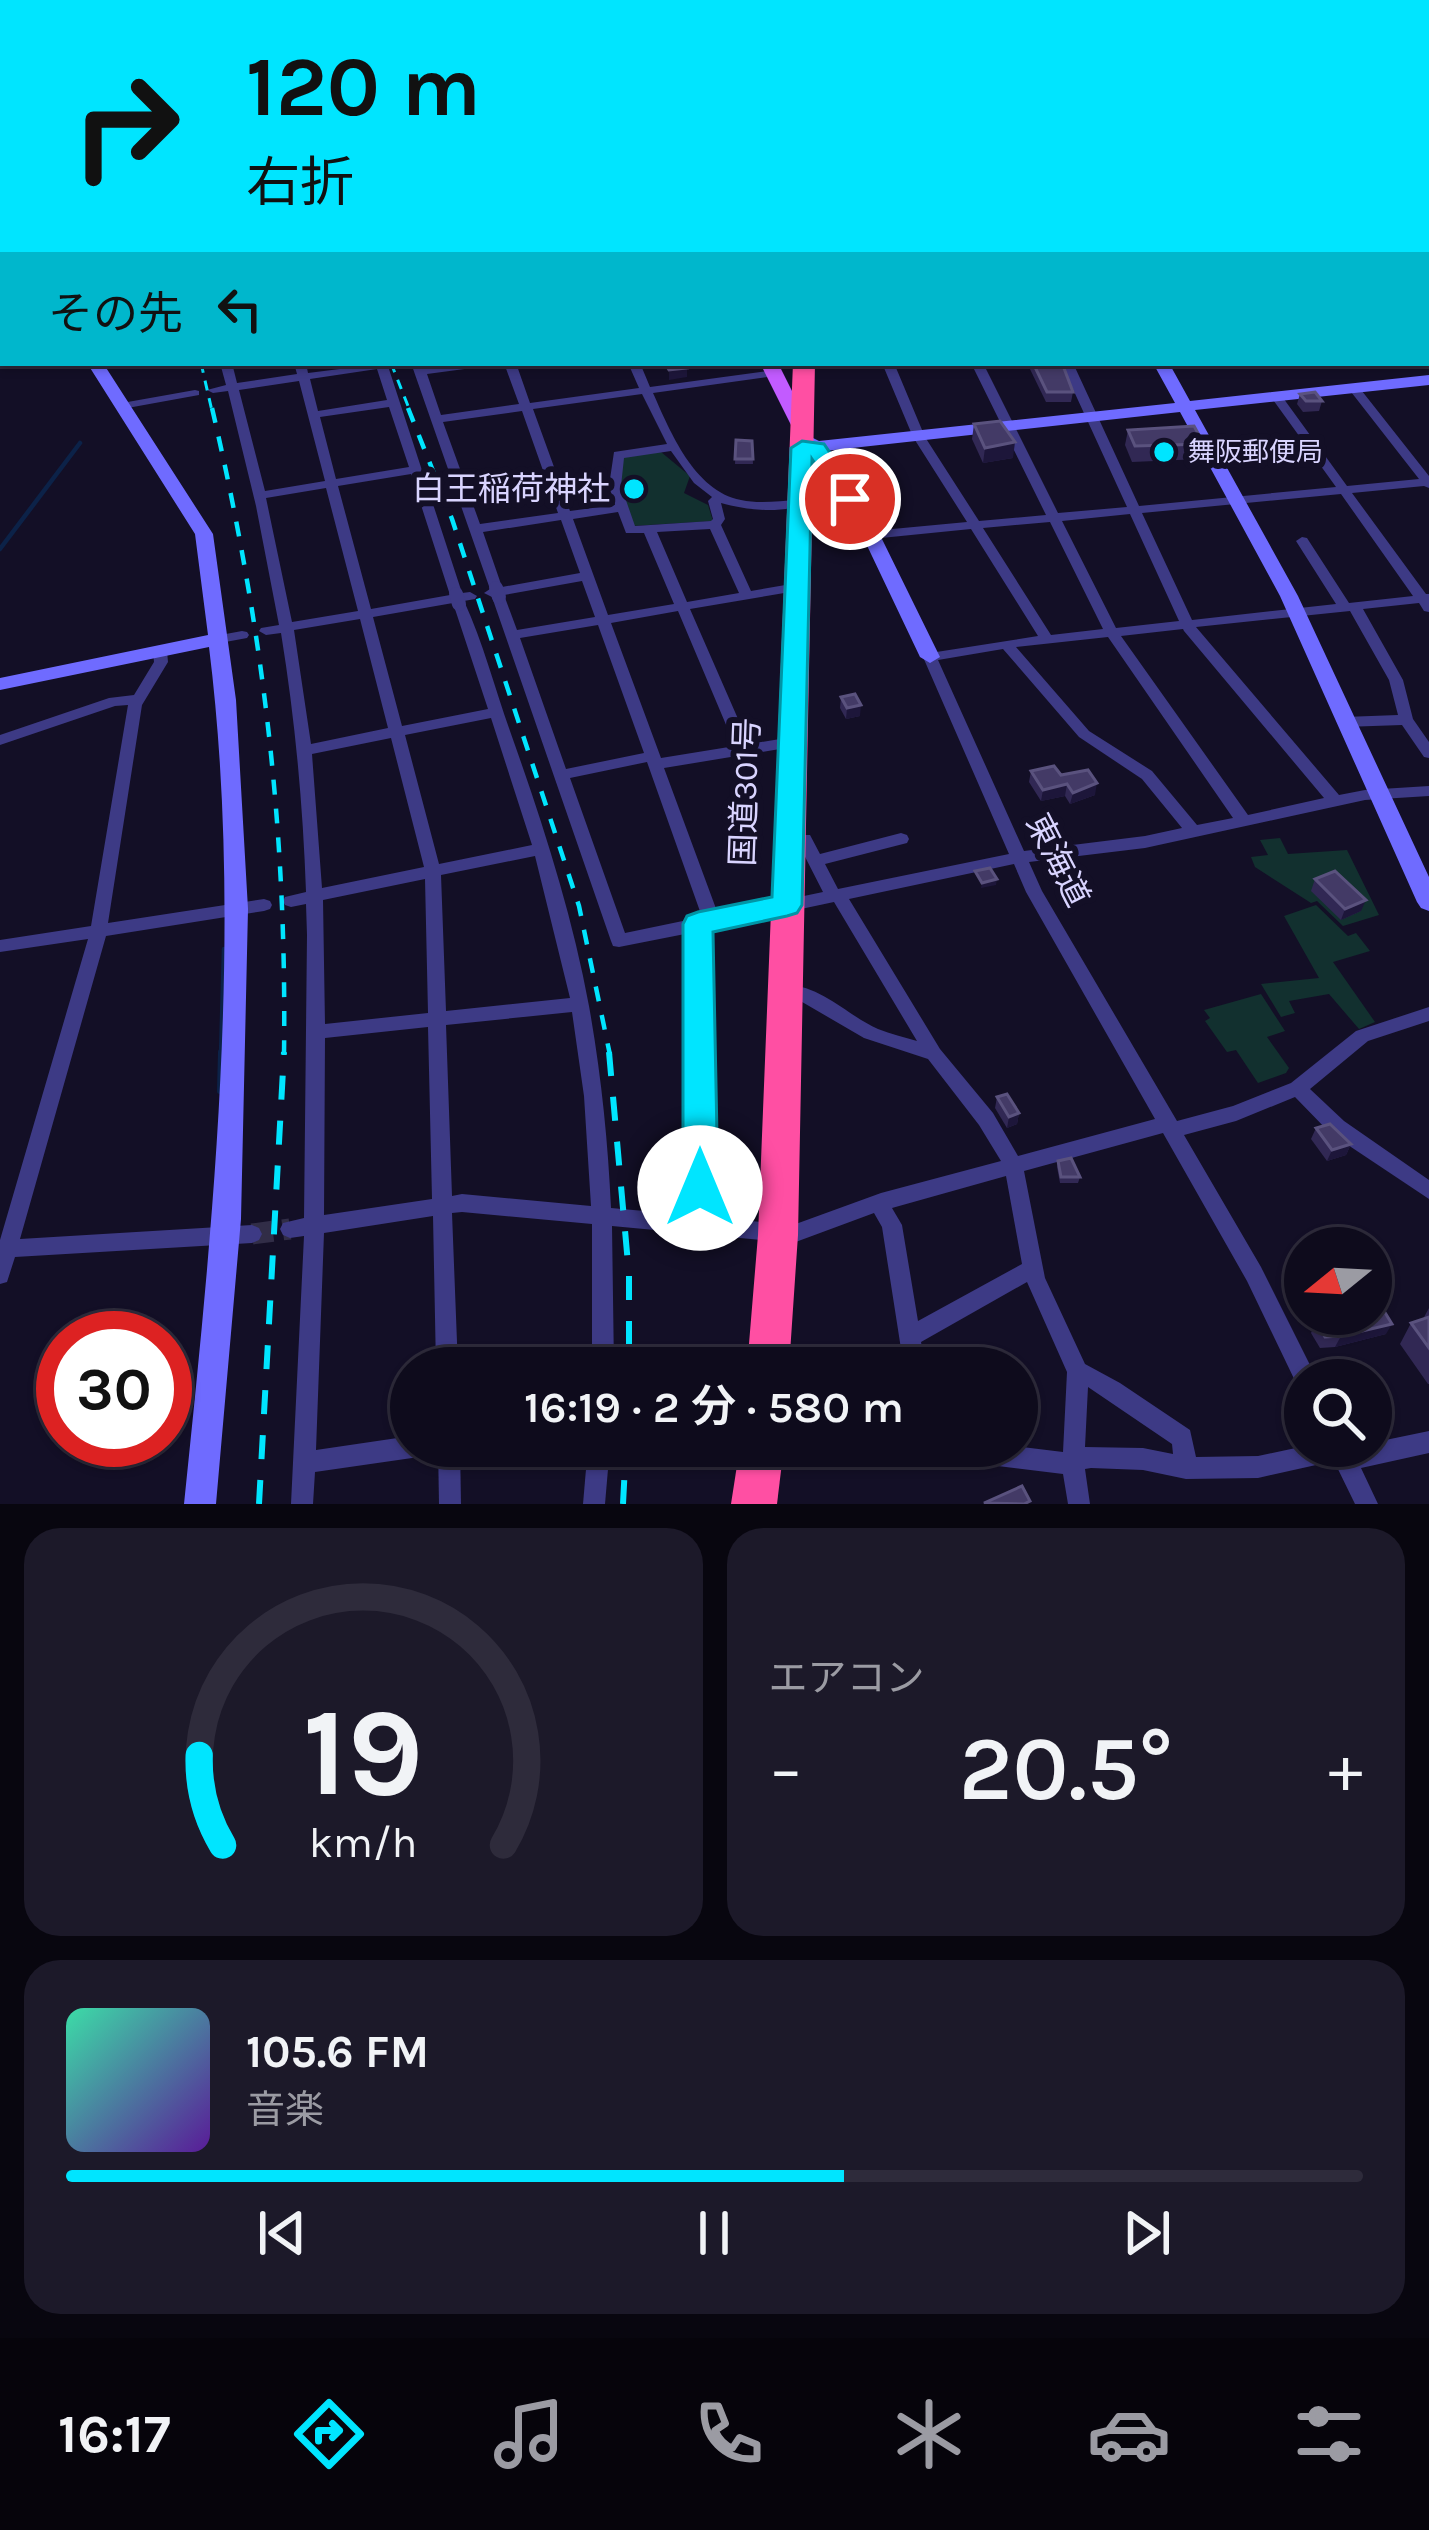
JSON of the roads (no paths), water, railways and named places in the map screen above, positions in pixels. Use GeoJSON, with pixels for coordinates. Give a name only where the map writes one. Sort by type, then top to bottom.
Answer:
{"type":"FeatureCollection","features":[{"type":"Feature","properties":{"kind":"highway","name":"国道301号"},"geometry":{"type":"LineString","coordinates":[[770,1347],[778,1235],[797,587],[805,501],[804,366]]}},
{"type":"Feature","properties":{"kind":"highway"},"geometry":{"type":"LineString","coordinates":[[754,1504],[759,1467]]}},
{"type":"Feature","properties":{"kind":"main road","name":"東海道"},"geometry":{"type":"LineString","coordinates":[[772,368],[807,443]]}},
{"type":"Feature","properties":{"kind":"street"},"geometry":{"type":"LineString","coordinates":[[97,366],[204,533],[231,637],[239,1235],[200,1504]]}},
{"type":"Feature","properties":{"kind":"street"},"geometry":{"type":"LineString","coordinates":[[227,366],[261,495],[286,627],[305,750],[315,897],[316,1225],[302,1504]]}},
{"type":"Feature","properties":{"kind":"street"},"geometry":{"type":"LineString","coordinates":[[214,390],[302,370],[355,366]]}},
{"type":"Feature","properties":{"kind":"street"},"geometry":{"type":"LineString","coordinates":[[382,366],[462,598],[540,849],[580,1004],[598,1131],[604,1219],[602,1347]]}},
{"type":"Feature","properties":{"kind":"street"},"geometry":{"type":"LineString","coordinates":[[511,366],[654,760],[705,922],[699,1228]]}},
{"type":"Feature","properties":{"kind":"street"},"geometry":{"type":"LineString","coordinates":[[635,366],[674,447],[721,498]]}},
{"type":"Feature","properties":{"kind":"street"},"geometry":{"type":"LineString","coordinates":[[889,366],[919,437],[1047,639]]}},
{"type":"Feature","properties":{"kind":"street"},"geometry":{"type":"LineString","coordinates":[[978,366],[1111,632],[1242,818]]}},
{"type":"Feature","properties":{"kind":"street"},"geometry":{"type":"LineString","coordinates":[[1069,366],[1186,624],[1335,801]]}},
{"type":"Feature","properties":{"kind":"street"},"geometry":{"type":"LineString","coordinates":[[1163,366],[1296,612],[1429,902]]}},
{"type":"Feature","properties":{"kind":"street"},"geometry":{"type":"LineString","coordinates":[[419,367],[619,940],[1017,858],[1193,831],[1335,801],[1429,791]]}},
{"type":"Feature","properties":{"kind":"street"},"geometry":{"type":"LineString","coordinates":[[437,419],[772,368]]}},
{"type":"Feature","properties":{"kind":"street"},"geometry":{"type":"LineString","coordinates":[[302,370],[434,872],[447,1347]]}},
{"type":"Feature","properties":{"kind":"street"},"geometry":{"type":"LineString","coordinates":[[807,443],[919,437],[1429,378]]}},
{"type":"Feature","properties":{"kind":"street"},"geometry":{"type":"LineString","coordinates":[[1354,388],[1429,483]]}},
{"type":"Feature","properties":{"kind":"street"},"geometry":{"type":"LineString","coordinates":[[122,406],[195,393]]}},
{"type":"Feature","properties":{"kind":"street"},"geometry":{"type":"LineString","coordinates":[[1276,397],[1426,602]]}},
{"type":"Feature","properties":{"kind":"street"},"geometry":{"type":"LineString","coordinates":[[314,418],[393,405]]}},
{"type":"Feature","properties":{"kind":"street","name":"東海道"},"geometry":{"type":"LineString","coordinates":[[807,443],[847,493],[871,535],[1017,858],[1254,1274],[1296,1359]]}},
{"type":"Feature","properties":{"kind":"street"},"geometry":{"type":"LineString","coordinates":[[674,447],[618,455],[619,508],[629,530],[715,525]]}},
{"type":"Feature","properties":{"kind":"street"},"geometry":{"type":"LineString","coordinates":[[261,495],[416,470]]}},
{"type":"Feature","properties":{"kind":"street"},"geometry":{"type":"LineString","coordinates":[[871,535],[1429,483]]}},
{"type":"Feature","properties":{"kind":"street"},"geometry":{"type":"LineString","coordinates":[[715,525],[719,519],[714,501],[721,498],[762,506],[847,493]]}},
{"type":"Feature","properties":{"kind":"street"},"geometry":{"type":"LineString","coordinates":[[475,530],[619,508]]}},
{"type":"Feature","properties":{"kind":"street"},"geometry":{"type":"LineString","coordinates":[[715,525],[746,594]]}},
{"type":"Feature","properties":{"kind":"street"},"geometry":{"type":"LineString","coordinates":[[649,529],[743,748]]}},
{"type":"Feature","properties":{"kind":"street"},"geometry":{"type":"LineString","coordinates":[[1301,541],[1396,680],[1406,720],[1429,753]]}},
{"type":"Feature","properties":{"kind":"street"},"geometry":{"type":"LineString","coordinates":[[494,592],[587,576]]}},
{"type":"Feature","properties":{"kind":"street"},"geometry":{"type":"LineString","coordinates":[[513,634],[797,587]]}},
{"type":"Feature","properties":{"kind":"street"},"geometry":{"type":"LineString","coordinates":[[266,631],[462,598]]}},
{"type":"Feature","properties":{"kind":"street"},"geometry":{"type":"LineString","coordinates":[[930,657],[1047,639],[1426,602]]}},
{"type":"Feature","properties":{"kind":"street"},"geometry":{"type":"LineString","coordinates":[[0,684],[231,637]]}},
{"type":"Feature","properties":{"kind":"street"},"geometry":{"type":"LineString","coordinates":[[1006,644],[1079,728],[1147,776],[1193,831]]}},
{"type":"Feature","properties":{"kind":"street"},"geometry":{"type":"LineString","coordinates":[[0,1275],[98,931],[139,699],[161,662],[160,651]]}},
{"type":"Feature","properties":{"kind":"street"},"geometry":{"type":"LineString","coordinates":[[0,740],[114,701],[139,699]]}},
{"type":"Feature","properties":{"kind":"street"},"geometry":{"type":"LineString","coordinates":[[305,750],[495,712]]}},
{"type":"Feature","properties":{"kind":"street"},"geometry":{"type":"LineString","coordinates":[[1344,722],[1406,720]]}},
{"type":"Feature","properties":{"kind":"street"},"geometry":{"type":"LineString","coordinates":[[560,775],[792,742]]}},
{"type":"Feature","properties":{"kind":"street"},"geometry":{"type":"LineString","coordinates":[[789,838],[804,839],[934,1054],[986,1119],[1012,1164],[1033,1272],[1078,1372],[1074,1461],[1078,1504]]}},
{"type":"Feature","properties":{"kind":"street"},"geometry":{"type":"LineString","coordinates":[[815,862],[902,839]]}},
{"type":"Feature","properties":{"kind":"street"},"geometry":{"type":"LineString","coordinates":[[291,901],[540,849]]}},
{"type":"Feature","properties":{"kind":"street"},"geometry":{"type":"LineString","coordinates":[[0,946],[264,905]]}},
{"type":"Feature","properties":{"kind":"street"},"geometry":{"type":"LineString","coordinates":[[784,991],[800,992],[870,1033],[934,1054]]}},
{"type":"Feature","properties":{"kind":"street"},"geometry":{"type":"LineString","coordinates":[[316,1032],[580,1004]]}},
{"type":"Feature","properties":{"kind":"street"},"geometry":{"type":"LineString","coordinates":[[290,1228],[462,1203],[778,1235],[1012,1164],[1236,1113],[1298,1088],[1362,1036],[1429,1014]]}},
{"type":"Feature","properties":{"kind":"street"},"geometry":{"type":"LineString","coordinates":[[1298,1088],[1336,1127],[1429,1191]]}},
{"type":"Feature","properties":{"kind":"street"},"geometry":{"type":"LineString","coordinates":[[878,1203],[892,1225],[912,1347]]}},
{"type":"Feature","properties":{"kind":"street"},"geometry":{"type":"LineString","coordinates":[[4,1249],[239,1235]]}},
{"type":"Feature","properties":{"kind":"street"},"geometry":{"type":"LineString","coordinates":[[910,1337],[1020,1274],[1033,1272]]}},
{"type":"Feature","properties":{"kind":"street"},"geometry":{"type":"LineString","coordinates":[[1078,1372],[1089,1373],[1120,1400],[1182,1438],[1186,1468]]}},
{"type":"Feature","properties":{"kind":"street"},"geometry":{"type":"LineString","coordinates":[[1392,1446],[1429,1442]]}},
{"type":"Feature","properties":{"kind":"street"},"geometry":{"type":"LineString","coordinates":[[304,1463],[390,1450]]}},
{"type":"Feature","properties":{"kind":"street"},"geometry":{"type":"LineString","coordinates":[[1038,1460],[1143,1459],[1186,1468],[1284,1462]]}},
{"type":"Feature","properties":{"kind":"street"},"geometry":{"type":"LineString","coordinates":[[449,1467],[450,1504]]}},
{"type":"Feature","properties":{"kind":"street"},"geometry":{"type":"LineString","coordinates":[[594,1504],[597,1467]]}},
{"type":"Feature","properties":{"kind":"street"},"geometry":{"type":"LineString","coordinates":[[1348,1467],[1367,1504]]}},
{"type":"Feature","properties":{"kind":"waterway"},"geometry":{"type":"LineString","coordinates":[[0,549],[80,443]]}},
{"type":"Feature","properties":{"kind":"waterway"},"geometry":{"type":"LineString","coordinates":[[221,1055],[224,949]]}},
{"type":"Feature","properties":{"kind":"waterway"},"geometry":{"type":"LineString","coordinates":[[220,1091],[221,1052]]}},
{"type":"Feature","properties":{"kind":"tunnel"},"geometry":{"type":"LineString","coordinates":[[252,1234],[290,1229]]}},
{"type":"Feature","properties":{"kind":"railway"},"geometry":{"type":"LineString","coordinates":[[202,366],[212,411]]}},
{"type":"Feature","properties":{"kind":"railway"},"geometry":{"type":"LineString","coordinates":[[392,366],[410,411]]}},
{"type":"Feature","properties":{"kind":"railway"},"geometry":{"type":"LineString","coordinates":[[212,408],[245,570],[268,729],[281,889],[284,1052]]}},
{"type":"Feature","properties":{"kind":"railway"},"geometry":{"type":"LineString","coordinates":[[408,408],[452,519],[579,906],[610,1055]]}},
{"type":"Feature","properties":{"kind":"railway"},"geometry":{"type":"LineString","coordinates":[[259,1504],[284,1052]]}},
{"type":"Feature","properties":{"kind":"railway"},"geometry":{"type":"LineString","coordinates":[[609,1052],[629,1275],[629,1347]]}},
{"type":"Feature","properties":{"kind":"railway"},"geometry":{"type":"LineString","coordinates":[[623,1504],[625,1467]]}},
{"type":"Feature","properties":{"kind":"place","name":"舞阪郵便局"},"geometry":{"type":"Point","coordinates":[1164,452]}},
{"type":"Feature","properties":{"kind":"place","name":"白王稲荷神社"},"geometry":{"type":"Point","coordinates":[634,489]}}]}
